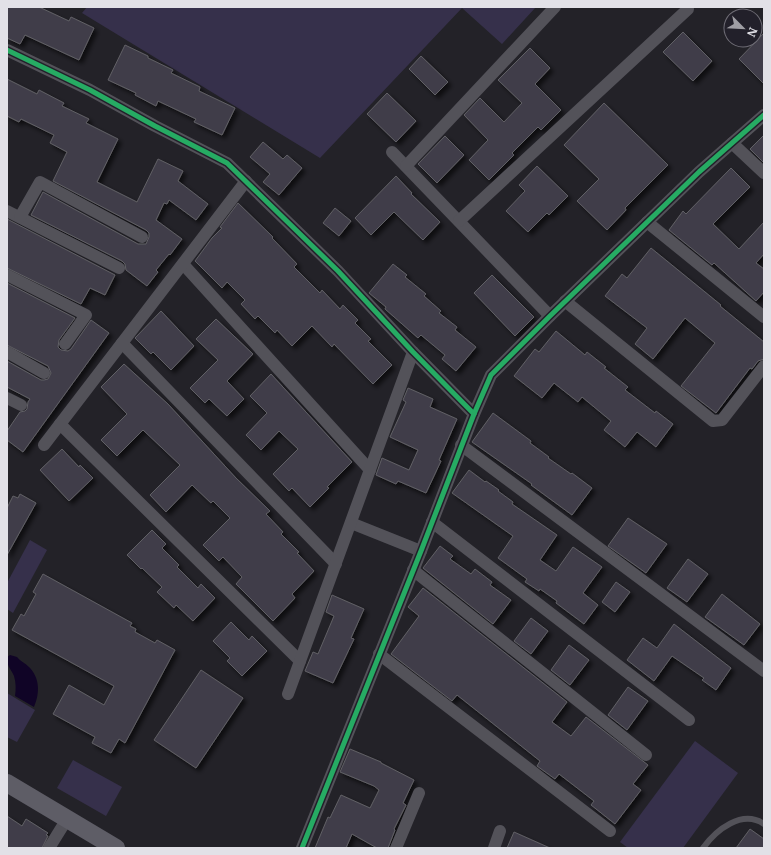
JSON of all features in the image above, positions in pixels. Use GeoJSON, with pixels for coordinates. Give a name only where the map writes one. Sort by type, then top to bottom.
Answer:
{"type":"FeatureCollection","features":[{"type":"Feature","properties":{"kind":"main road"},"geometry":{"type":"LineString","coordinates":[[7,783],[116,848]]}},
{"type":"Feature","properties":{"kind":"street"},"geometry":{"type":"LineString","coordinates":[[406,166],[555,7]]}},
{"type":"Feature","properties":{"kind":"street"},"geometry":{"type":"LineString","coordinates":[[459,221],[688,9]]}},
{"type":"Feature","properties":{"kind":"street"},"geometry":{"type":"LineString","coordinates":[[7,50],[90,90],[155,126],[227,163],[338,271],[413,352],[474,414]]}},
{"type":"Feature","properties":{"kind":"street"},"geometry":{"type":"LineString","coordinates":[[302,848],[421,551],[461,445],[491,375],[647,222],[732,142],[764,115]]}},
{"type":"Feature","properties":{"kind":"street"},"geometry":{"type":"LineString","coordinates":[[732,142],[764,173]]}},
{"type":"Feature","properties":{"kind":"street"},"geometry":{"type":"LineString","coordinates":[[392,152],[550,316]]}},
{"type":"Feature","properties":{"kind":"street"},"geometry":{"type":"LineString","coordinates":[[44,445],[246,181]]}},
{"type":"Feature","properties":{"kind":"street"},"geometry":{"type":"LineString","coordinates":[[20,217],[40,182],[142,237]]}},
{"type":"Feature","properties":{"kind":"street"},"geometry":{"type":"LineString","coordinates":[[7,211],[119,268]]}},
{"type":"Feature","properties":{"kind":"street"},"geometry":{"type":"LineString","coordinates":[[647,222],[764,317]]}},
{"type":"Feature","properties":{"kind":"street"},"geometry":{"type":"LineString","coordinates":[[183,264],[370,470]]}},
{"type":"Feature","properties":{"kind":"street"},"geometry":{"type":"LineString","coordinates":[[7,275],[86,315],[65,344]]}},
{"type":"Feature","properties":{"kind":"street"},"geometry":{"type":"LineString","coordinates":[[565,301],[713,421],[722,420],[764,366]]}},
{"type":"Feature","properties":{"kind":"street"},"geometry":{"type":"LineString","coordinates":[[122,343],[336,564]]}},
{"type":"Feature","properties":{"kind":"street"},"geometry":{"type":"LineString","coordinates":[[7,352],[44,373]]}},
{"type":"Feature","properties":{"kind":"street"},"geometry":{"type":"LineString","coordinates":[[288,694],[413,352]]}},
{"type":"Feature","properties":{"kind":"street"},"geometry":{"type":"LineString","coordinates":[[7,398],[21,405]]}},
{"type":"Feature","properties":{"kind":"street"},"geometry":{"type":"LineString","coordinates":[[60,424],[300,661]]}},
{"type":"Feature","properties":{"kind":"street"},"geometry":{"type":"LineString","coordinates":[[461,445],[764,671]]}},
{"type":"Feature","properties":{"kind":"street"},"geometry":{"type":"LineString","coordinates":[[432,522],[689,720]]}},
{"type":"Feature","properties":{"kind":"street"},"geometry":{"type":"LineString","coordinates":[[351,523],[421,551]]}},
{"type":"Feature","properties":{"kind":"street"},"geometry":{"type":"LineString","coordinates":[[413,570],[646,755]]}},
{"type":"Feature","properties":{"kind":"street"},"geometry":{"type":"LineString","coordinates":[[379,654],[610,831]]}},
{"type":"Feature","properties":{"kind":"street"},"geometry":{"type":"LineString","coordinates":[[396,848],[419,793]]}},
{"type":"Feature","properties":{"kind":"street"},"geometry":{"type":"LineString","coordinates":[[49,848],[67,819]]}},
{"type":"Feature","properties":{"kind":"street"},"geometry":{"type":"LineString","coordinates":[[494,848],[500,831]]}},
{"type":"Feature","properties":{"kind":"lane"},"geometry":{"type":"LineString","coordinates":[[703,848],[709,839],[716,833],[736,821],[749,819],[757,820],[764,824]]}},
{"type":"Feature","properties":{"kind":"shaded area"},"geometry":{"type":"Polygon","coordinates":[[[87,7],[536,7],[502,44],[462,8],[320,158],[82,13],[87,7]]]}},
{"type":"Feature","properties":{"kind":"shaded area"},"geometry":{"type":"Polygon","coordinates":[[[30,540],[47,550],[13,613],[7,609],[7,583],[30,540]]]}},
{"type":"Feature","properties":{"kind":"shaded area"},"geometry":{"type":"Polygon","coordinates":[[[10,655],[17,657],[33,671],[38,686],[34,707],[15,696],[15,679],[7,660],[7,657],[10,655]]]}},
{"type":"Feature","properties":{"kind":"shaded area"},"geometry":{"type":"Polygon","coordinates":[[[7,693],[35,710],[17,742],[7,737],[7,693]]]}},
{"type":"Feature","properties":{"kind":"shaded area"},"geometry":{"type":"Polygon","coordinates":[[[695,741],[738,773],[683,848],[628,848],[620,842],[695,741]]]}},
{"type":"Feature","properties":{"kind":"shaded area"},"geometry":{"type":"Polygon","coordinates":[[[73,760],[122,787],[106,816],[57,788],[73,760]]]}},
{"type":"Feature","properties":{"kind":"building"},"geometry":{"type":"Polygon","coordinates":[[[7,7],[39,7],[69,21],[71,17],[94,28],[79,60],[25,35],[20,44],[7,38],[7,7]]]}},
{"type":"Feature","properties":{"kind":"building"},"geometry":{"type":"Polygon","coordinates":[[[683,32],[712,61],[693,81],[663,52],[683,32]]]}},
{"type":"Feature","properties":{"kind":"building"},"geometry":{"type":"Polygon","coordinates":[[[764,33],[764,84],[739,59],[750,48],[763,48],[764,33]]]}},
{"type":"Feature","properties":{"kind":"building"},"geometry":{"type":"Polygon","coordinates":[[[125,45],[173,70],[171,73],[200,87],[199,91],[235,108],[222,135],[194,122],[196,119],[158,101],[156,106],[135,95],[136,93],[108,80],[125,45]]]}},
{"type":"Feature","properties":{"kind":"building"},"geometry":{"type":"Polygon","coordinates":[[[530,48],[550,68],[535,84],[561,110],[541,130],[538,127],[512,153],[514,155],[489,180],[469,160],[488,140],[464,115],[480,98],[504,122],[522,103],[498,80],[530,48]]]}},
{"type":"Feature","properties":{"kind":"building"},"geometry":{"type":"Polygon","coordinates":[[[421,56],[448,82],[435,95],[409,69],[421,56]]]}},
{"type":"Feature","properties":{"kind":"building"},"geometry":{"type":"Polygon","coordinates":[[[7,79],[37,94],[39,90],[64,103],[62,106],[89,119],[86,123],[118,139],[97,182],[137,202],[158,159],[183,171],[178,181],[208,204],[196,220],[169,200],[167,204],[164,203],[156,220],[182,239],[156,270],[158,272],[147,286],[126,270],[125,264],[122,261],[31,215],[43,192],[138,244],[146,244],[149,237],[149,233],[146,230],[53,181],[67,152],[50,143],[54,135],[21,119],[19,122],[7,116],[7,79]]]}},
{"type":"Feature","properties":{"kind":"building"},"geometry":{"type":"Polygon","coordinates":[[[387,93],[416,121],[396,142],[367,114],[387,93]]]}},
{"type":"Feature","properties":{"kind":"building"},"geometry":{"type":"Polygon","coordinates":[[[604,103],[668,165],[625,208],[626,210],[607,230],[577,201],[599,179],[564,145],[604,103]]]}},
{"type":"Feature","properties":{"kind":"building"},"geometry":{"type":"Polygon","coordinates":[[[764,135],[764,163],[750,149],[764,135]]]}},
{"type":"Feature","properties":{"kind":"building"},"geometry":{"type":"Polygon","coordinates":[[[445,136],[464,155],[437,183],[418,164],[445,136]]]}},
{"type":"Feature","properties":{"kind":"building"},"geometry":{"type":"Polygon","coordinates":[[[263,142],[283,159],[287,155],[302,168],[279,195],[263,182],[270,174],[250,157],[263,142]]]}},
{"type":"Feature","properties":{"kind":"building"},"geometry":{"type":"Polygon","coordinates":[[[537,166],[568,196],[549,215],[547,213],[528,232],[506,211],[525,191],[519,185],[537,166]]]}},
{"type":"Feature","properties":{"kind":"building"},"geometry":{"type":"Polygon","coordinates":[[[731,168],[750,187],[713,224],[739,249],[764,222],[764,254],[756,263],[764,269],[764,292],[756,301],[714,263],[712,265],[669,230],[683,211],[686,214],[731,168]]]}},
{"type":"Feature","properties":{"kind":"building"},"geometry":{"type":"Polygon","coordinates":[[[396,176],[412,193],[411,194],[440,222],[423,240],[394,212],[371,235],[355,218],[396,176]]]}},
{"type":"Feature","properties":{"kind":"building"},"geometry":{"type":"Polygon","coordinates":[[[238,203],[273,237],[272,238],[297,264],[294,267],[320,293],[322,290],[340,309],[343,305],[358,320],[355,323],[371,339],[368,341],[392,365],[373,384],[334,344],[332,347],[312,326],[292,346],[277,330],[275,333],[258,316],[255,319],[241,304],[245,300],[227,282],[222,288],[195,261],[212,238],[222,228],[220,227],[238,203]]]}},
{"type":"Feature","properties":{"kind":"building"},"geometry":{"type":"Polygon","coordinates":[[[335,208],[351,221],[339,236],[323,223],[335,208]]]}},
{"type":"Feature","properties":{"kind":"building"},"geometry":{"type":"Polygon","coordinates":[[[7,219],[115,275],[105,295],[90,288],[81,304],[7,268],[7,219]]]}},
{"type":"Feature","properties":{"kind":"building"},"geometry":{"type":"Polygon","coordinates":[[[651,248],[764,342],[764,359],[758,361],[752,369],[750,368],[716,413],[681,386],[715,343],[685,318],[653,359],[635,344],[647,328],[605,296],[622,274],[627,278],[651,248]]]}},
{"type":"Feature","properties":{"kind":"building"},"geometry":{"type":"Polygon","coordinates":[[[393,264],[407,275],[405,277],[426,294],[424,296],[441,311],[439,313],[457,327],[455,330],[476,347],[456,371],[442,359],[445,355],[421,335],[418,338],[369,293],[393,264]]]}},
{"type":"Feature","properties":{"kind":"building"},"geometry":{"type":"Polygon","coordinates":[[[492,275],[534,317],[515,336],[474,293],[492,275]]]}},
{"type":"Feature","properties":{"kind":"building"},"geometry":{"type":"Polygon","coordinates":[[[7,283],[75,318],[59,340],[58,347],[61,350],[68,351],[71,349],[91,320],[109,333],[23,452],[7,440],[7,431],[20,412],[27,409],[30,399],[7,387],[7,361],[41,380],[48,379],[51,373],[48,366],[7,345],[7,283]]]}},
{"type":"Feature","properties":{"kind":"building"},"geometry":{"type":"Polygon","coordinates":[[[161,311],[194,346],[171,370],[153,352],[151,354],[135,338],[161,311]]]}},
{"type":"Feature","properties":{"kind":"building"},"geometry":{"type":"Polygon","coordinates":[[[216,319],[253,354],[227,381],[244,399],[227,416],[209,399],[205,403],[190,388],[218,360],[196,339],[216,319]]]}},
{"type":"Feature","properties":{"kind":"building"},"geometry":{"type":"Polygon","coordinates":[[[556,331],[585,355],[587,352],[606,367],[604,368],[628,387],[625,390],[655,413],[656,411],[673,424],[656,447],[637,432],[625,447],[604,430],[611,421],[582,397],[578,402],[554,383],[542,398],[514,376],[535,349],[539,352],[556,331]]]}},
{"type":"Feature","properties":{"kind":"building"},"geometry":{"type":"Polygon","coordinates":[[[124,364],[168,404],[236,478],[270,511],[266,514],[283,532],[281,534],[299,552],[297,553],[314,571],[292,594],[295,598],[273,621],[236,584],[242,577],[223,557],[219,561],[203,545],[230,518],[213,501],[211,503],[192,485],[166,512],[150,495],[180,465],[143,430],[117,456],[101,440],[127,414],[101,387],[124,364]]]}},
{"type":"Feature","properties":{"kind":"building"},"geometry":{"type":"Polygon","coordinates":[[[271,374],[352,462],[327,487],[329,488],[310,507],[292,488],[289,491],[273,474],[298,449],[279,431],[261,450],[246,435],[267,413],[250,396],[271,374]]]}},
{"type":"Feature","properties":{"kind":"building"},"geometry":{"type":"Polygon","coordinates":[[[408,388],[433,399],[430,407],[457,419],[439,460],[441,461],[426,493],[398,481],[396,484],[376,475],[382,458],[409,470],[418,450],[390,437],[406,402],[403,400],[408,388]]]}},
{"type":"Feature","properties":{"kind":"building"},"geometry":{"type":"Polygon","coordinates":[[[493,413],[531,441],[530,443],[549,457],[548,458],[592,488],[572,515],[531,485],[532,484],[472,442],[493,413]]]}},
{"type":"Feature","properties":{"kind":"building"},"geometry":{"type":"Polygon","coordinates":[[[62,449],[79,467],[80,465],[93,478],[69,501],[40,470],[62,449]]]}},
{"type":"Feature","properties":{"kind":"building"},"geometry":{"type":"Polygon","coordinates":[[[469,470],[499,490],[498,491],[513,502],[512,504],[557,535],[540,560],[556,571],[573,547],[602,567],[583,593],[598,605],[584,624],[556,603],[557,601],[540,589],[539,591],[525,582],[527,579],[498,558],[513,536],[452,493],[469,470]]]}},
{"type":"Feature","properties":{"kind":"building"},"geometry":{"type":"Polygon","coordinates":[[[20,494],[36,503],[7,555],[7,508],[13,496],[18,498],[20,494]]]}},
{"type":"Feature","properties":{"kind":"building"},"geometry":{"type":"Polygon","coordinates":[[[628,518],[667,544],[646,573],[608,546],[628,518]]]}},
{"type":"Feature","properties":{"kind":"building"},"geometry":{"type":"Polygon","coordinates":[[[152,530],[166,544],[162,548],[179,565],[177,567],[198,588],[201,584],[215,598],[193,621],[176,605],[174,608],[157,592],[162,587],[127,555],[152,530]]]}},
{"type":"Feature","properties":{"kind":"building"},"geometry":{"type":"Polygon","coordinates":[[[440,546],[453,556],[450,559],[471,574],[475,569],[492,582],[490,585],[511,600],[493,624],[423,568],[440,546]]]}},
{"type":"Feature","properties":{"kind":"building"},"geometry":{"type":"Polygon","coordinates":[[[688,559],[708,574],[687,602],[667,588],[688,559]]]}},
{"type":"Feature","properties":{"kind":"building"},"geometry":{"type":"Polygon","coordinates":[[[43,574],[132,623],[130,626],[136,629],[135,632],[155,643],[157,640],[175,650],[125,743],[119,739],[111,753],[92,743],[95,737],[53,714],[69,685],[104,705],[114,686],[12,630],[21,614],[24,616],[36,594],[33,592],[43,574]]]}},
{"type":"Feature","properties":{"kind":"building"},"geometry":{"type":"Polygon","coordinates":[[[616,582],[630,592],[615,612],[602,602],[616,582]]]}},
{"type":"Feature","properties":{"kind":"building"},"geometry":{"type":"Polygon","coordinates":[[[423,588],[567,702],[552,722],[571,736],[586,717],[648,765],[633,784],[641,790],[615,824],[591,805],[594,801],[559,774],[555,779],[537,766],[540,761],[457,695],[452,701],[391,654],[419,616],[408,607],[423,588]]]}},
{"type":"Feature","properties":{"kind":"building"},"geometry":{"type":"Polygon","coordinates":[[[722,594],[760,624],[744,645],[705,617],[722,594]]]}},
{"type":"Feature","properties":{"kind":"building"},"geometry":{"type":"Polygon","coordinates":[[[332,595],[364,609],[351,638],[354,639],[333,683],[305,671],[313,652],[318,654],[334,616],[326,612],[332,595]]]}},
{"type":"Feature","properties":{"kind":"building"},"geometry":{"type":"Polygon","coordinates":[[[531,618],[548,631],[531,654],[514,641],[531,618]]]}},
{"type":"Feature","properties":{"kind":"building"},"geometry":{"type":"Polygon","coordinates":[[[231,622],[249,640],[252,636],[267,651],[242,676],[227,661],[230,658],[213,641],[231,622]]]}},
{"type":"Feature","properties":{"kind":"building"},"geometry":{"type":"Polygon","coordinates":[[[674,624],[731,668],[716,690],[702,680],[704,678],[672,656],[654,681],[627,660],[643,638],[657,648],[674,624]]]}},
{"type":"Feature","properties":{"kind":"building"},"geometry":{"type":"Polygon","coordinates":[[[569,645],[589,660],[570,685],[551,670],[569,645]]]}},
{"type":"Feature","properties":{"kind":"building"},"geometry":{"type":"Polygon","coordinates":[[[201,670],[243,698],[196,768],[154,740],[201,670]]]}},
{"type":"Feature","properties":{"kind":"building"},"geometry":{"type":"Polygon","coordinates":[[[628,687],[648,701],[627,730],[608,715],[628,687]]]}},
{"type":"Feature","properties":{"kind":"building"},"geometry":{"type":"Polygon","coordinates":[[[350,749],[381,762],[414,780],[403,803],[406,805],[394,829],[395,830],[388,848],[377,848],[352,834],[346,848],[315,848],[328,817],[330,818],[341,795],[370,808],[379,790],[374,786],[340,772],[350,749]]]}},
{"type":"Feature","properties":{"kind":"building"},"geometry":{"type":"Polygon","coordinates":[[[7,816],[22,826],[26,819],[48,833],[42,848],[7,848],[7,816]]]}},
{"type":"Feature","properties":{"kind":"building"},"geometry":{"type":"Polygon","coordinates":[[[750,829],[764,839],[764,848],[736,848],[750,829]]]}},
{"type":"Feature","properties":{"kind":"building"},"geometry":{"type":"Polygon","coordinates":[[[514,832],[550,848],[507,848],[514,832]]]}},
{"type":"Feature","properties":{"kind":"cycle path"},"geometry":{"type":"LineString","coordinates":[[7,50],[90,90],[155,126],[227,163],[338,271],[413,352],[474,414]]}},
{"type":"Feature","properties":{"kind":"cycle path"},"geometry":{"type":"LineString","coordinates":[[302,848],[421,551],[474,414],[491,375],[699,172],[764,115]]}}]}
